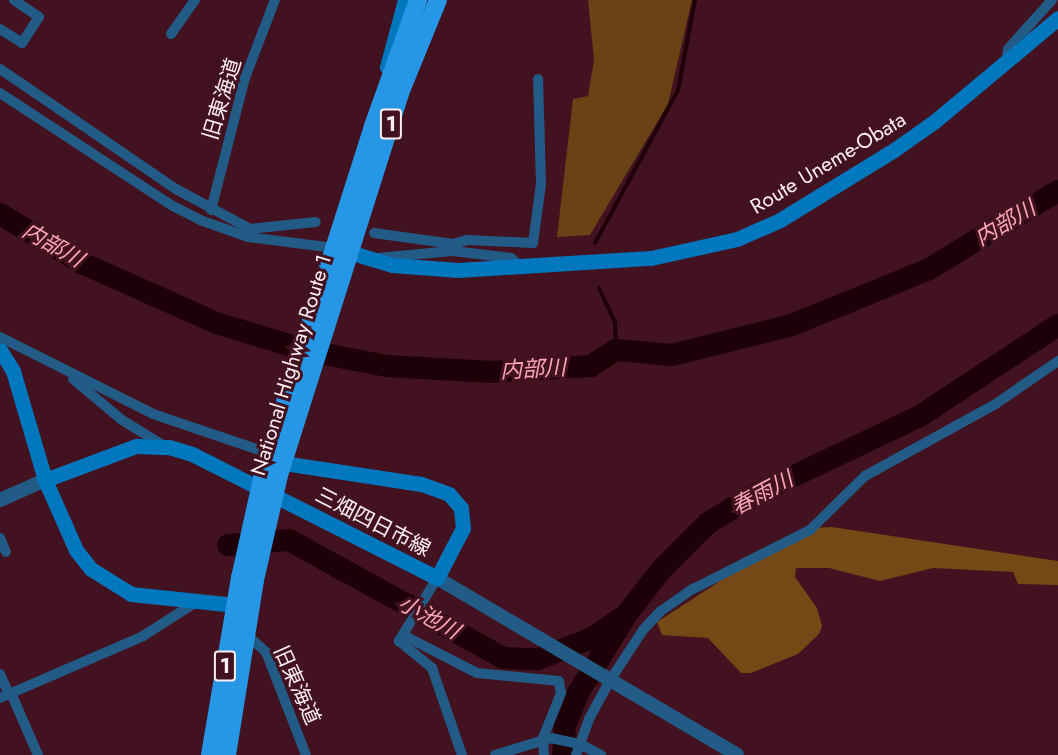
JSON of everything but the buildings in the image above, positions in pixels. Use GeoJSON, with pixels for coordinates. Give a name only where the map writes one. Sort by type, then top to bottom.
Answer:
{"type":"FeatureCollection","features":[{"type":"Feature","properties":{"kind":"highway","name":"National Highway Route 1"},"geometry":{"type":"LineString","coordinates":[[276,456],[345,268],[342,249],[373,126],[418,0]]}},
{"type":"Feature","properties":{"kind":"highway","name":"National Highway Route 1"},"geometry":{"type":"LineString","coordinates":[[227,755],[247,635],[248,579],[276,456],[327,266],[342,249],[400,93],[438,0]]}},
{"type":"Feature","properties":{"kind":"highway","name":"National Highway Route 1"},"geometry":{"type":"LineString","coordinates":[[210,755],[235,604],[248,579]]}},
{"type":"Feature","properties":{"kind":"main road"},"geometry":{"type":"LineString","coordinates":[[373,126],[405,0]]}},
{"type":"Feature","properties":{"kind":"main road","name":"Route Uneme-Obata"},"geometry":{"type":"LineString","coordinates":[[342,249],[426,270],[651,258],[711,247],[761,230],[894,150],[1006,63],[1058,18]]}},
{"type":"Feature","properties":{"kind":"main road"},"geometry":{"type":"LineString","coordinates":[[0,350],[13,371],[45,480],[76,550],[100,577],[131,594],[235,604]]}},
{"type":"Feature","properties":{"kind":"main road","name":"三畑四日市線"},"geometry":{"type":"LineString","coordinates":[[45,480],[136,446],[169,447],[192,454],[437,578],[463,528],[460,508],[449,494],[420,484],[276,456]]}},
{"type":"Feature","properties":{"kind":"street"},"geometry":{"type":"LineString","coordinates":[[0,29],[22,43],[39,17],[14,0]]}},
{"type":"Feature","properties":{"kind":"street"},"geometry":{"type":"LineString","coordinates":[[171,34],[195,0]]}},
{"type":"Feature","properties":{"kind":"street"},"geometry":{"type":"LineString","coordinates":[[1006,63],[1008,49],[1052,0]]}},
{"type":"Feature","properties":{"kind":"street","name":"旧東海道"},"geometry":{"type":"LineString","coordinates":[[211,210],[245,78],[270,2]]}},
{"type":"Feature","properties":{"kind":"street"},"geometry":{"type":"LineString","coordinates":[[0,69],[249,233],[316,222]]}},
{"type":"Feature","properties":{"kind":"street"},"geometry":{"type":"LineString","coordinates":[[375,258],[453,248],[467,240],[533,243],[541,184],[538,79]]}},
{"type":"Feature","properties":{"kind":"street"},"geometry":{"type":"LineString","coordinates":[[0,93],[173,206],[249,233],[342,249]]}},
{"type":"Feature","properties":{"kind":"street"},"geometry":{"type":"LineString","coordinates":[[374,233],[511,258],[520,266]]}},
{"type":"Feature","properties":{"kind":"street"},"geometry":{"type":"LineString","coordinates":[[0,337],[153,414],[276,456]]}},
{"type":"Feature","properties":{"kind":"street"},"geometry":{"type":"LineString","coordinates":[[577,747],[605,680],[643,630],[674,601],[810,530],[865,476],[997,403],[1058,361]]}},
{"type":"Feature","properties":{"kind":"street"},"geometry":{"type":"LineString","coordinates":[[57,365],[122,420],[169,447]]}},
{"type":"Feature","properties":{"kind":"street"},"geometry":{"type":"LineString","coordinates":[[0,500],[45,480]]}},
{"type":"Feature","properties":{"kind":"street"},"geometry":{"type":"LineString","coordinates":[[0,538],[6,552]]}},
{"type":"Feature","properties":{"kind":"street"},"geometry":{"type":"LineString","coordinates":[[462,755],[432,668],[399,641],[437,578],[605,680],[737,755]]}},
{"type":"Feature","properties":{"kind":"street"},"geometry":{"type":"LineString","coordinates":[[7,695],[143,636],[200,600]]}},
{"type":"Feature","properties":{"kind":"street"},"geometry":{"type":"LineString","coordinates":[[404,634],[477,673],[560,681],[561,693],[544,755]]}},
{"type":"Feature","properties":{"kind":"street","name":"旧東海道"},"geometry":{"type":"LineString","coordinates":[[247,635],[266,652],[306,755]]}},
{"type":"Feature","properties":{"kind":"street"},"geometry":{"type":"LineString","coordinates":[[0,674],[7,695],[38,755]]}},
{"type":"Feature","properties":{"kind":"street"},"geometry":{"type":"LineString","coordinates":[[495,755],[547,738],[601,755]]}},
{"type":"Feature","properties":{"kind":"shaded area"},"geometry":{"type":"Polygon","coordinates":[[[588,0],[692,0],[668,104],[590,235],[557,237],[573,99],[588,96],[594,60],[588,0]]]}},
{"type":"Feature","properties":{"kind":"shaded area"},"geometry":{"type":"Polygon","coordinates":[[[832,527],[1058,561],[1058,585],[1018,584],[1013,572],[933,568],[880,581],[829,568],[796,568],[795,577],[817,608],[822,626],[819,634],[798,654],[751,673],[741,673],[708,638],[662,635],[657,622],[762,554],[811,528],[832,527]]]}},
{"type":"Feature","properties":{"kind":"waterway"},"geometry":{"type":"LineString","coordinates":[[595,243],[678,90],[695,0]]}},
{"type":"Feature","properties":{"kind":"waterway","name":"内部川"},"geometry":{"type":"LineString","coordinates":[[0,214],[84,264],[219,324],[309,351],[387,366],[492,372],[591,366],[616,350],[672,355],[792,325],[929,269],[1058,191]]}},
{"type":"Feature","properties":{"kind":"waterway"},"geometry":{"type":"LineString","coordinates":[[599,288],[615,322],[616,350]]}},
{"type":"Feature","properties":{"kind":"waterway","name":"春雨川"},"geometry":{"type":"LineString","coordinates":[[563,755],[565,727],[578,693],[627,614],[660,571],[708,523],[756,494],[920,416],[1058,325]]}},
{"type":"Feature","properties":{"kind":"waterway","name":"小池川"},"geometry":{"type":"LineString","coordinates":[[228,545],[289,540],[504,658],[538,659],[592,638],[620,619]]}}]}
